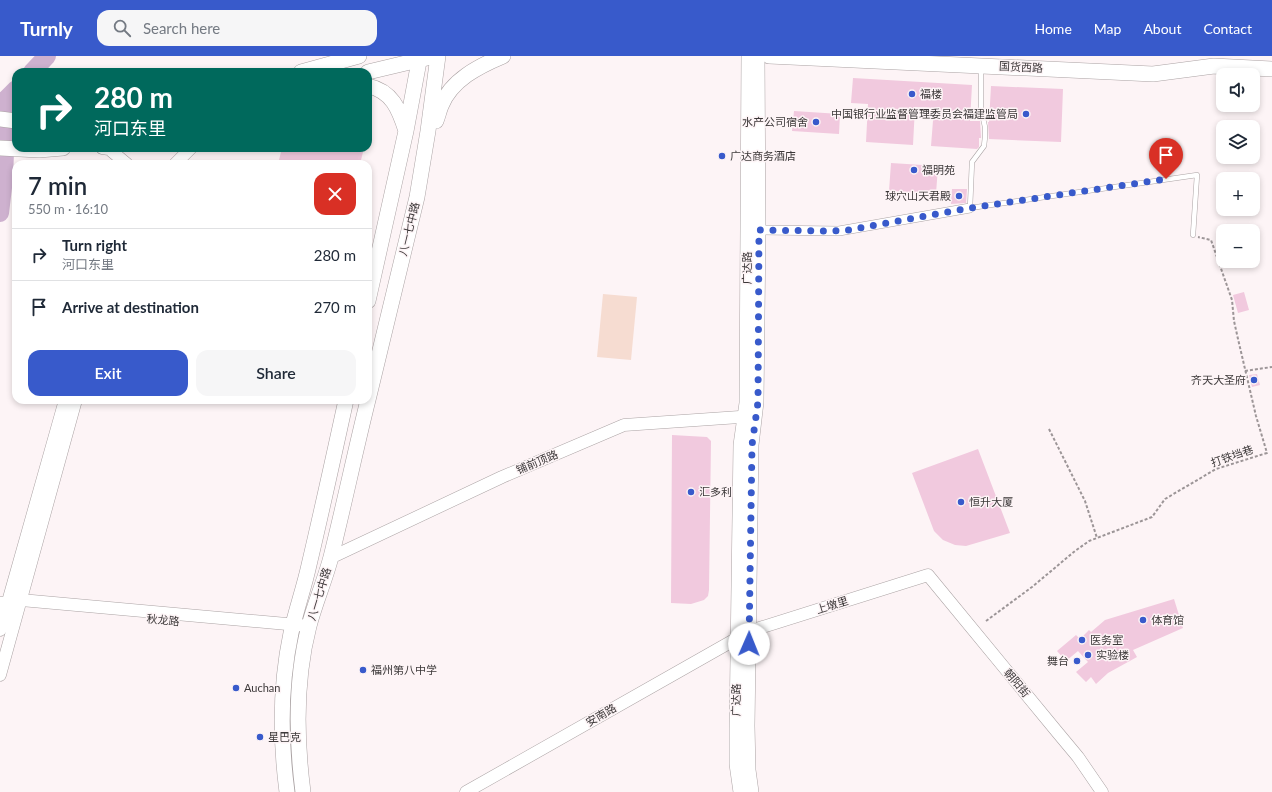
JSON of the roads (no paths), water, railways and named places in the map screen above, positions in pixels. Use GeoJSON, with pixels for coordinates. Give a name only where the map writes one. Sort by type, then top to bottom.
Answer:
{"type":"FeatureCollection","features":[{"type":"Feature","properties":{"kind":"main road"},"geometry":{"type":"LineString","coordinates":[[329,63],[345,56]]}},
{"type":"Feature","properties":{"kind":"main road"},"geometry":{"type":"LineString","coordinates":[[313,68],[359,56]]}},
{"type":"Feature","properties":{"kind":"main road"},"geometry":{"type":"LineString","coordinates":[[372,71],[419,58],[437,56]]}},
{"type":"Feature","properties":{"kind":"main road","name":"八一七中路"},"geometry":{"type":"LineString","coordinates":[[372,383],[417,197],[428,131],[437,56]]}},
{"type":"Feature","properties":{"kind":"main road"},"geometry":{"type":"LineString","coordinates":[[428,131],[436,120],[441,105],[452,88],[465,76],[484,64],[503,56]]}},
{"type":"Feature","properties":{"kind":"main road","name":"广达路"},"geometry":{"type":"LineString","coordinates":[[748,56],[752,445],[748,734],[749,770],[752,792]]}},
{"type":"Feature","properties":{"kind":"main road","name":"广达路"},"geometry":{"type":"LineString","coordinates":[[740,792],[736,764],[740,445],[751,416],[759,230],[758,56]]}},
{"type":"Feature","properties":{"kind":"main road","name":"国货西路"},"geometry":{"type":"LineString","coordinates":[[769,56],[1153,74],[1214,66],[1272,69]]}},
{"type":"Feature","properties":{"kind":"main road"},"geometry":{"type":"LineString","coordinates":[[372,283],[406,131],[419,58]]}},
{"type":"Feature","properties":{"kind":"main road"},"geometry":{"type":"LineString","coordinates":[[372,87],[387,94],[399,112],[406,131]]}},
{"type":"Feature","properties":{"kind":"main road"},"geometry":{"type":"LineString","coordinates":[[0,119],[12,120]]}},
{"type":"Feature","properties":{"kind":"main road"},"geometry":{"type":"LineString","coordinates":[[0,148],[12,149]]}},
{"type":"Feature","properties":{"kind":"main road","name":"八一七中路"},"geometry":{"type":"LineString","coordinates":[[287,792],[282,754],[283,694],[285,673],[293,628],[307,576],[345,404]]}},
{"type":"Feature","properties":{"kind":"main road","name":"八一七中路"},"geometry":{"type":"LineString","coordinates":[[303,792],[298,739],[298,716],[300,681],[308,630],[330,558],[367,404]]}},
{"type":"Feature","properties":{"kind":"street"},"geometry":{"type":"LineString","coordinates":[[113,152],[122,160]]}},
{"type":"Feature","properties":{"kind":"street"},"geometry":{"type":"LineString","coordinates":[[179,160],[187,152]]}},
{"type":"Feature","properties":{"kind":"street"},"geometry":{"type":"LineString","coordinates":[[759,230],[839,231],[970,208]]}},
{"type":"Feature","properties":{"kind":"street"},"geometry":{"type":"LineString","coordinates":[[0,630],[3,603],[64,404]]}},
{"type":"Feature","properties":{"kind":"street"},"geometry":{"type":"LineString","coordinates":[[0,675],[75,404]]}},
{"type":"Feature","properties":{"kind":"street","name":"铺前顶路"},"geometry":{"type":"LineString","coordinates":[[330,558],[502,477],[624,425],[751,416]]}},
{"type":"Feature","properties":{"kind":"street","name":"上墩里"},"geometry":{"type":"LineString","coordinates":[[737,637],[750,631],[928,576]]}},
{"type":"Feature","properties":{"kind":"street","name":"朝阳街"},"geometry":{"type":"LineString","coordinates":[[928,576],[1078,757],[1102,792]]}},
{"type":"Feature","properties":{"kind":"street","name":"秋龙路"},"geometry":{"type":"LineString","coordinates":[[3,603],[20,603],[308,630]]}},
{"type":"Feature","properties":{"kind":"street","name":"安南路"},"geometry":{"type":"LineString","coordinates":[[466,792],[737,637]]}},
{"type":"Feature","properties":{"kind":"lane"},"geometry":{"type":"LineString","coordinates":[[981,66],[981,110],[986,128],[984,146],[972,162],[970,208],[1197,175],[1193,235]]}},
{"type":"Feature","properties":{"kind":"waterway"},"geometry":{"type":"LineString","coordinates":[[36,68],[47,56]]}},
{"type":"Feature","properties":{"kind":"waterway"},"geometry":{"type":"LineString","coordinates":[[0,213],[4,179],[7,98],[12,93]]}},
{"type":"Feature","properties":{"kind":"place","name":"福楼"},"geometry":{"type":"Point","coordinates":[912,94]}},
{"type":"Feature","properties":{"kind":"place","name":"中国银行业监督管理委员会福建监管局"},"geometry":{"type":"Point","coordinates":[1026,114]}},
{"type":"Feature","properties":{"kind":"place","name":"水产公司宿舍"},"geometry":{"type":"Point","coordinates":[816,122]}},
{"type":"Feature","properties":{"kind":"place","name":"广达商务酒店"},"geometry":{"type":"Point","coordinates":[722,156]}},
{"type":"Feature","properties":{"kind":"place","name":"福明苑"},"geometry":{"type":"Point","coordinates":[914,170]}},
{"type":"Feature","properties":{"kind":"place","name":"球穴山天君殿"},"geometry":{"type":"Point","coordinates":[959,196]}},
{"type":"Feature","properties":{"kind":"place","name":"齐天大圣府"},"geometry":{"type":"Point","coordinates":[1254,380]}},
{"type":"Feature","properties":{"kind":"place","name":"汇多利"},"geometry":{"type":"Point","coordinates":[691,492]}},
{"type":"Feature","properties":{"kind":"place","name":"恒升大厦"},"geometry":{"type":"Point","coordinates":[961,502]}},
{"type":"Feature","properties":{"kind":"place","name":"体育馆"},"geometry":{"type":"Point","coordinates":[1143,620]}},
{"type":"Feature","properties":{"kind":"place","name":"医务室"},"geometry":{"type":"Point","coordinates":[1082,640]}},
{"type":"Feature","properties":{"kind":"place","name":"实验楼"},"geometry":{"type":"Point","coordinates":[1088,655]}},
{"type":"Feature","properties":{"kind":"place","name":"舞台"},"geometry":{"type":"Point","coordinates":[1077,661]}},
{"type":"Feature","properties":{"kind":"place","name":"福州第八中学"},"geometry":{"type":"Point","coordinates":[363,670]}},
{"type":"Feature","properties":{"kind":"place","name":"Auchan"},"geometry":{"type":"Point","coordinates":[236,688]}},
{"type":"Feature","properties":{"kind":"place","name":"星巴克"},"geometry":{"type":"Point","coordinates":[260,737]}}]}
